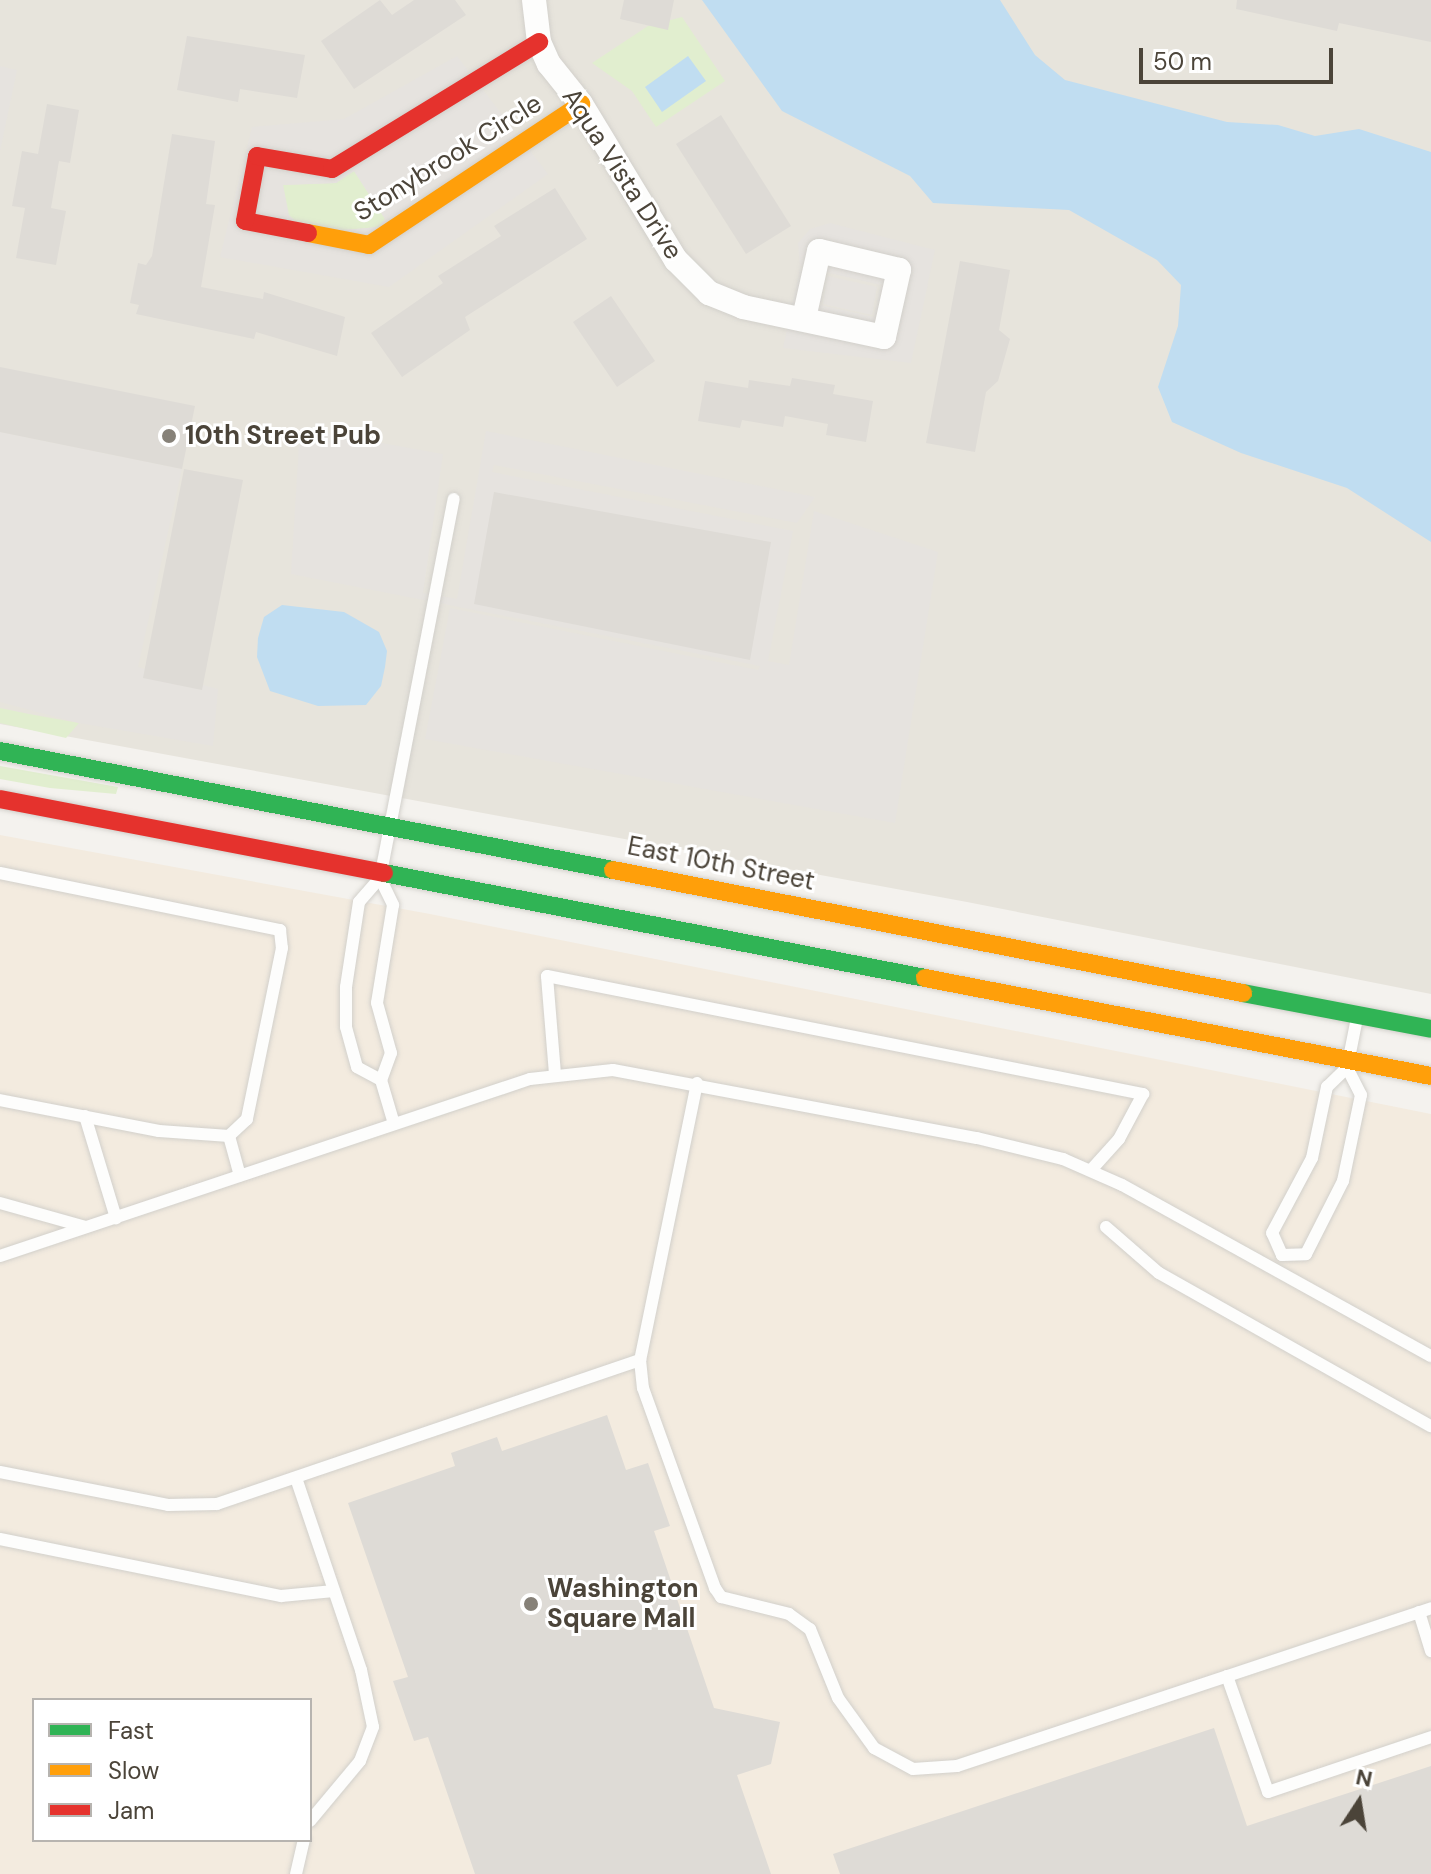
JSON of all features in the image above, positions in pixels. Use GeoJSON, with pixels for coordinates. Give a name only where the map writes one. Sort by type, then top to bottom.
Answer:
{"type":"FeatureCollection","features":[{"type":"Feature","properties":{"kind":"main road","name":"Stonybrook Circle"},"geometry":{"type":"LineString","coordinates":[[539,42],[332,169],[257,156],[245,221],[369,245],[581,104]]}},
{"type":"Feature","properties":{"kind":"main road","name":"East 10th Street"},"geometry":{"type":"LineString","coordinates":[[0,751],[1431,1029]]}},
{"type":"Feature","properties":{"kind":"main road"},"geometry":{"type":"LineString","coordinates":[[0,799],[1348,1064],[1431,1076]]}},
{"type":"Feature","properties":{"kind":"street","name":"Aqua Vista Drive"},"geometry":{"type":"LineString","coordinates":[[534,0],[539,42],[549,64],[581,104],[688,275],[734,305],[804,318]]}},
{"type":"Feature","properties":{"kind":"lane"},"geometry":{"type":"LineString","coordinates":[[381,1080],[357,1067],[345,1007],[359,902],[380,875],[454,499]]}},
{"type":"Feature","properties":{"kind":"lane"},"geometry":{"type":"LineString","coordinates":[[0,873],[280,930],[282,948],[247,1119],[229,1136],[159,1131],[0,1100]]}},
{"type":"Feature","properties":{"kind":"lane"},"geometry":{"type":"LineString","coordinates":[[380,875],[393,905],[377,981],[380,1021],[391,1053],[381,1080],[394,1124]]}},
{"type":"Feature","properties":{"kind":"lane"},"geometry":{"type":"LineString","coordinates":[[555,1074],[547,976],[1143,1094],[1119,1139],[1091,1170]]}},
{"type":"Feature","properties":{"kind":"lane"},"geometry":{"type":"LineString","coordinates":[[1282,1255],[1272,1233],[1312,1158],[1327,1087],[1348,1064],[1357,1015]]}},
{"type":"Feature","properties":{"kind":"lane"},"geometry":{"type":"LineString","coordinates":[[1282,1255],[1306,1254],[1343,1181],[1361,1095],[1348,1064]]}},
{"type":"Feature","properties":{"kind":"lane"},"geometry":{"type":"LineString","coordinates":[[0,1256],[394,1124],[555,1074],[613,1070],[697,1083],[1011,1145],[1091,1170],[1431,1356]]}},
{"type":"Feature","properties":{"kind":"lane"},"geometry":{"type":"LineString","coordinates":[[697,1083],[640,1360],[643,1388],[715,1588],[721,1597],[789,1614],[810,1629],[850,1720],[874,1748],[923,1770],[957,1766],[1425,1610],[1431,1651]]}},
{"type":"Feature","properties":{"kind":"lane"},"geometry":{"type":"LineString","coordinates":[[85,1116],[116,1218]]}},
{"type":"Feature","properties":{"kind":"lane"},"geometry":{"type":"LineString","coordinates":[[229,1136],[240,1176]]}},
{"type":"Feature","properties":{"kind":"lane"},"geometry":{"type":"LineString","coordinates":[[0,1203],[87,1227]]}},
{"type":"Feature","properties":{"kind":"lane"},"geometry":{"type":"LineString","coordinates":[[1106,1227],[1159,1273],[1431,1426]]}},
{"type":"Feature","properties":{"kind":"lane"},"geometry":{"type":"LineString","coordinates":[[1274,1270],[1282,1255]]}},
{"type":"Feature","properties":{"kind":"lane"},"geometry":{"type":"LineString","coordinates":[[0,1472],[127,1499],[196,1507],[296,1478],[640,1360]]}},
{"type":"Feature","properties":{"kind":"lane"},"geometry":{"type":"LineString","coordinates":[[296,1478],[361,1670],[373,1727],[360,1761],[312,1819]]}},
{"type":"Feature","properties":{"kind":"lane"},"geometry":{"type":"LineString","coordinates":[[0,1539],[281,1596],[334,1591]]}},
{"type":"Feature","properties":{"kind":"lane"},"geometry":{"type":"LineString","coordinates":[[1227,1676],[1268,1792],[1431,1737]]}},
{"type":"Feature","properties":{"kind":"lane"},"geometry":{"type":"LineString","coordinates":[[296,1874],[304,1842]]}},
{"type":"Feature","properties":{"kind":"shaded area"},"geometry":{"type":"Polygon","coordinates":[[[0,0],[1431,0],[1431,994],[967,902],[0,724],[0,0]]]}},
{"type":"Feature","properties":{"kind":"shaded area"},"geometry":{"type":"Polygon","coordinates":[[[457,56],[548,174],[389,287],[220,257],[252,127],[344,119],[457,56]],[[354,171],[336,183],[283,185],[289,215],[308,233],[379,227],[385,219],[354,171]]]}},
{"type":"Feature","properties":{"kind":"shaded area"},"geometry":{"type":"Polygon","coordinates":[[[0,66],[17,70],[0,151],[0,66]]]}},
{"type":"Feature","properties":{"kind":"shaded area"},"geometry":{"type":"Polygon","coordinates":[[[830,223],[935,250],[911,363],[783,348],[800,269],[825,274],[821,305],[874,317],[881,285],[800,266],[798,243],[810,229],[830,223]]]}},
{"type":"Feature","properties":{"kind":"shaded area"},"geometry":{"type":"Polygon","coordinates":[[[827,276],[877,287],[872,315],[823,304],[827,276]]]}},
{"type":"Feature","properties":{"kind":"shaded area"},"geometry":{"type":"Polygon","coordinates":[[[300,428],[443,454],[423,593],[457,599],[486,431],[815,497],[797,523],[494,465],[492,472],[793,531],[768,661],[789,665],[814,511],[938,552],[895,823],[425,739],[450,608],[758,670],[760,666],[291,574],[300,428]]]}},
{"type":"Feature","properties":{"kind":"shaded area"},"geometry":{"type":"Polygon","coordinates":[[[0,432],[182,469],[138,667],[218,689],[213,746],[79,723],[0,702],[0,432]]]}},
{"type":"Feature","properties":{"kind":"shaded area","name":"Washington Square Mall"},"geometry":{"type":"Polygon","coordinates":[[[0,835],[430,914],[1431,1114],[1431,1874],[0,1874],[0,835]]]}},
{"type":"Feature","properties":{"kind":"green space"},"geometry":{"type":"Polygon","coordinates":[[[682,17],[725,81],[656,127],[632,91],[592,63],[648,26],[682,17]]]}},
{"type":"Feature","properties":{"kind":"green space"},"geometry":{"type":"Polygon","coordinates":[[[354,171],[385,219],[379,227],[308,233],[288,215],[283,185],[336,183],[354,171]]]}},
{"type":"Feature","properties":{"kind":"green space"},"geometry":{"type":"Polygon","coordinates":[[[0,708],[79,723],[66,738],[0,723],[0,708]]]}},
{"type":"Feature","properties":{"kind":"green space"},"geometry":{"type":"Polygon","coordinates":[[[0,766],[118,787],[116,794],[50,788],[0,779],[0,766]]]}},
{"type":"Feature","properties":{"kind":"water"},"geometry":{"type":"Polygon","coordinates":[[[702,0],[1000,0],[1035,55],[1065,80],[1227,122],[1278,125],[1315,136],[1359,129],[1431,152],[1431,542],[1347,488],[1241,453],[1172,422],[1158,387],[1178,326],[1181,285],[1157,260],[1069,210],[933,203],[910,176],[782,111],[702,0]]]}},
{"type":"Feature","properties":{"kind":"water"},"geometry":{"type":"Polygon","coordinates":[[[688,56],[706,81],[662,112],[645,87],[688,56]]]}},
{"type":"Feature","properties":{"kind":"water"},"geometry":{"type":"Polygon","coordinates":[[[282,605],[344,612],[379,632],[387,651],[385,667],[381,686],[366,705],[318,706],[270,691],[257,657],[258,638],[264,617],[282,605]]]}},
{"type":"Feature","properties":{"kind":"building"},"geometry":{"type":"Polygon","coordinates":[[[380,0],[392,15],[414,0],[455,0],[466,15],[354,89],[321,41],[380,0]]]}},
{"type":"Feature","properties":{"kind":"building"},"geometry":{"type":"Polygon","coordinates":[[[624,0],[674,0],[668,30],[620,19],[624,0]]]}},
{"type":"Feature","properties":{"kind":"building"},"geometry":{"type":"Polygon","coordinates":[[[1237,0],[1431,0],[1431,42],[1339,23],[1337,31],[1236,9],[1237,0]]]}},
{"type":"Feature","properties":{"kind":"building"},"geometry":{"type":"Polygon","coordinates":[[[187,36],[305,55],[297,98],[240,89],[238,102],[177,90],[187,36]]]}},
{"type":"Feature","properties":{"kind":"building"},"geometry":{"type":"Polygon","coordinates":[[[47,104],[79,110],[70,163],[59,161],[51,208],[66,211],[56,265],[16,258],[25,208],[12,206],[22,151],[38,154],[47,104]]]}},
{"type":"Feature","properties":{"kind":"building"},"geometry":{"type":"Polygon","coordinates":[[[721,115],[791,226],[746,254],[676,144],[721,115]]]}},
{"type":"Feature","properties":{"kind":"building"},"geometry":{"type":"Polygon","coordinates":[[[172,134],[215,141],[206,204],[215,205],[201,287],[263,299],[264,292],[345,317],[337,356],[256,332],[254,339],[136,314],[139,305],[130,303],[138,263],[146,265],[152,256],[172,134]]]}},
{"type":"Feature","properties":{"kind":"building"},"geometry":{"type":"Polygon","coordinates":[[[555,188],[587,239],[465,317],[470,330],[402,377],[371,333],[443,283],[438,276],[501,236],[494,226],[555,188]]]}},
{"type":"Feature","properties":{"kind":"building"},"geometry":{"type":"Polygon","coordinates":[[[960,261],[1010,270],[999,330],[1010,339],[998,381],[986,392],[975,452],[926,443],[960,261]]]}},
{"type":"Feature","properties":{"kind":"building"},"geometry":{"type":"Polygon","coordinates":[[[611,296],[655,361],[617,387],[573,322],[611,296]]]}},
{"type":"Feature","properties":{"kind":"building"},"geometry":{"type":"Polygon","coordinates":[[[0,367],[195,406],[182,469],[0,432],[0,367]]]}},
{"type":"Feature","properties":{"kind":"building"},"geometry":{"type":"Polygon","coordinates":[[[792,378],[835,385],[833,394],[873,401],[866,442],[826,435],[828,424],[785,416],[783,427],[742,420],[740,428],[698,421],[705,381],[748,388],[749,380],[790,386],[792,378]]]}},
{"type":"Feature","properties":{"kind":"building"},"geometry":{"type":"Polygon","coordinates":[[[184,469],[243,480],[202,690],[143,678],[184,469]]]}},
{"type":"Feature","properties":{"kind":"building"},"geometry":{"type":"Polygon","coordinates":[[[494,492],[771,542],[750,660],[474,604],[494,492]]]}},
{"type":"Feature","properties":{"kind":"building","name":"Washington Square Mall"},"geometry":{"type":"Polygon","coordinates":[[[607,1415],[626,1470],[648,1463],[670,1526],[654,1531],[714,1708],[780,1722],[771,1764],[737,1775],[771,1874],[475,1874],[428,1737],[414,1741],[393,1681],[408,1677],[348,1503],[455,1466],[451,1453],[497,1437],[502,1451],[607,1415]]]}},
{"type":"Feature","properties":{"kind":"building"},"geometry":{"type":"Polygon","coordinates":[[[1214,1728],[1247,1826],[1431,1766],[1431,1874],[840,1874],[833,1854],[1214,1728]]]}},
{"type":"Feature","properties":{"kind":"traffic: fast"},"geometry":{"type":"LineString","coordinates":[[0,751],[613,870]]}},
{"type":"Feature","properties":{"kind":"traffic: fast"},"geometry":{"type":"LineString","coordinates":[[384,873],[925,978]]}},
{"type":"Feature","properties":{"kind":"traffic: fast"},"geometry":{"type":"LineString","coordinates":[[1243,993],[1431,1029]]}},
{"type":"Feature","properties":{"kind":"traffic: slow"},"geometry":{"type":"LineString","coordinates":[[308,233],[369,245],[581,104]]}},
{"type":"Feature","properties":{"kind":"traffic: slow"},"geometry":{"type":"LineString","coordinates":[[613,870],[1243,993]]}},
{"type":"Feature","properties":{"kind":"traffic: slow"},"geometry":{"type":"LineString","coordinates":[[925,978],[1431,1076]]}},
{"type":"Feature","properties":{"kind":"traffic: jam"},"geometry":{"type":"LineString","coordinates":[[308,233],[245,221],[257,156],[332,169],[539,42]]}},
{"type":"Feature","properties":{"kind":"traffic: jam"},"geometry":{"type":"LineString","coordinates":[[0,799],[384,873]]}},
{"type":"Feature","properties":{"kind":"place","name":"10th Street Pub"},"geometry":{"type":"Point","coordinates":[169,436]}},
{"type":"Feature","properties":{"kind":"place","name":"Washington Square Mall"},"geometry":{"type":"Point","coordinates":[531,1604]}}]}
